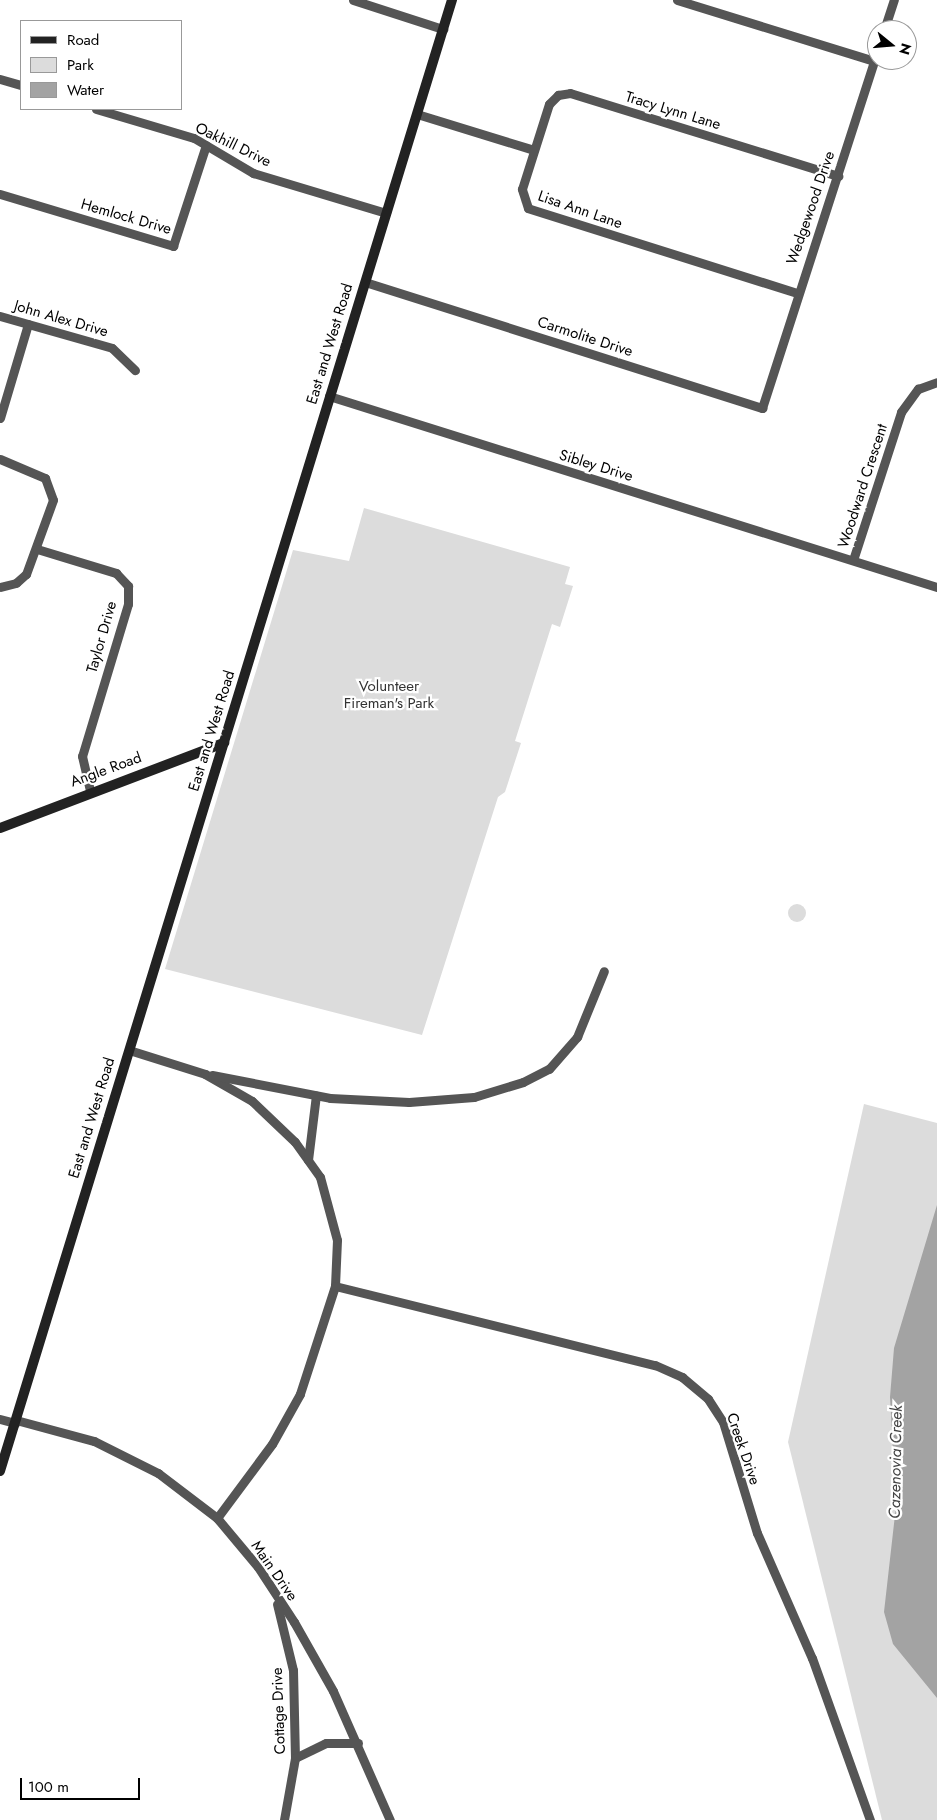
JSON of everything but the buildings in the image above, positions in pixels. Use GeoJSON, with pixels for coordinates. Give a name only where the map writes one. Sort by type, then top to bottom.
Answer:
{"type":"FeatureCollection","features":[{"type":"Feature","properties":{"kind":"street"},"geometry":{"type":"LineString","coordinates":[[353,0],[443,30]]}},
{"type":"Feature","properties":{"kind":"street","name":"East and West Road"},"geometry":{"type":"LineString","coordinates":[[0,1471],[452,0]]}},
{"type":"Feature","properties":{"kind":"street"},"geometry":{"type":"LineString","coordinates":[[676,0],[867,54]]}},
{"type":"Feature","properties":{"kind":"street"},"geometry":{"type":"LineString","coordinates":[[887,20],[894,0]]}},
{"type":"Feature","properties":{"kind":"street","name":"Wedgewood Drive"},"geometry":{"type":"LineString","coordinates":[[773,373],[872,70]]}},
{"type":"Feature","properties":{"kind":"street"},"geometry":{"type":"LineString","coordinates":[[0,79],[20,85]]}},
{"type":"Feature","properties":{"kind":"street","name":"Tracy Lynn Lane"},"geometry":{"type":"LineString","coordinates":[[534,150],[549,104],[558,95],[570,93],[838,176]]}},
{"type":"Feature","properties":{"kind":"street","name":"Oakhill Drive"},"geometry":{"type":"LineString","coordinates":[[99,110],[206,145],[252,173],[386,213]]}},
{"type":"Feature","properties":{"kind":"street"},"geometry":{"type":"LineString","coordinates":[[417,114],[534,150]]}},
{"type":"Feature","properties":{"kind":"street","name":"Hemlock Drive"},"geometry":{"type":"LineString","coordinates":[[0,194],[173,246],[206,145]]}},
{"type":"Feature","properties":{"kind":"street","name":"Lisa Ann Lane"},"geometry":{"type":"LineString","coordinates":[[534,150],[522,196],[533,211],[798,293]]}},
{"type":"Feature","properties":{"kind":"street","name":"Carmolite Drive"},"geometry":{"type":"LineString","coordinates":[[365,282],[762,408],[773,373]]}},
{"type":"Feature","properties":{"kind":"street","name":"John Alex Drive"},"geometry":{"type":"LineString","coordinates":[[0,316],[112,348],[136,370]]}},
{"type":"Feature","properties":{"kind":"street"},"geometry":{"type":"LineString","coordinates":[[0,418],[28,324]]}},
{"type":"Feature","properties":{"kind":"street","name":"Woodward Crescent"},"geometry":{"type":"LineString","coordinates":[[937,382],[918,389],[901,412],[854,560],[937,587]]}},
{"type":"Feature","properties":{"kind":"street","name":"Sibley Drive"},"geometry":{"type":"LineString","coordinates":[[330,396],[854,560]]}},
{"type":"Feature","properties":{"kind":"street"},"geometry":{"type":"LineString","coordinates":[[0,459],[34,470],[45,478],[51,492],[48,520],[37,549],[22,579],[0,587]]}},
{"type":"Feature","properties":{"kind":"street","name":"Taylor Drive"},"geometry":{"type":"LineString","coordinates":[[37,549],[116,573],[128,586],[128,604],[82,756],[90,790]]}},
{"type":"Feature","properties":{"kind":"street","name":"Angle Road"},"geometry":{"type":"LineString","coordinates":[[0,828],[90,790],[224,743]]}},
{"type":"Feature","properties":{"kind":"street"},"geometry":{"type":"LineString","coordinates":[[129,1050],[205,1074],[316,1095],[409,1102],[474,1097],[523,1082],[548,1068],[577,1037],[604,971]]}},
{"type":"Feature","properties":{"kind":"street"},"geometry":{"type":"LineString","coordinates":[[205,1074],[252,1101],[295,1142],[320,1177],[336,1240],[335,1286],[300,1394],[272,1444],[217,1518]]}},
{"type":"Feature","properties":{"kind":"street"},"geometry":{"type":"LineString","coordinates":[[308,1160],[316,1095]]}},
{"type":"Feature","properties":{"kind":"street","name":"Creek Drive"},"geometry":{"type":"LineString","coordinates":[[335,1286],[655,1365],[682,1377],[708,1399],[722,1422],[757,1532],[812,1658],[870,1820]]}},
{"type":"Feature","properties":{"kind":"street","name":"Main Drive"},"geometry":{"type":"LineString","coordinates":[[0,1419],[94,1441],[158,1473],[217,1518],[258,1567],[277,1602],[294,1622],[358,1743],[390,1820]]}},
{"type":"Feature","properties":{"kind":"street","name":"Cottage Drive"},"geometry":{"type":"LineString","coordinates":[[277,1602],[293,1670],[295,1758],[284,1820]]}},
{"type":"Feature","properties":{"kind":"street"},"geometry":{"type":"LineString","coordinates":[[295,1758],[326,1743],[358,1743]]}},
{"type":"Feature","properties":{"kind":"green space","name":"Volunteer Fireman's Park"},"geometry":{"type":"Polygon","coordinates":[[[364,508],[570,567],[565,584],[573,586],[560,627],[552,624],[515,741],[521,743],[505,792],[498,797],[422,1035],[165,969],[293,550],[349,561],[364,508]]]}},
{"type":"Feature","properties":{"kind":"green space"},"geometry":{"type":"Polygon","coordinates":[[[793,904],[801,904],[806,909],[804,920],[793,922],[788,917],[788,909],[793,904]]]}},
{"type":"Feature","properties":{"kind":"green space"},"geometry":{"type":"Polygon","coordinates":[[[864,1104],[937,1123],[937,1820],[882,1820],[788,1442],[864,1104]]]}},
{"type":"Feature","properties":{"kind":"water","name":"Cazenovia Creek"},"geometry":{"type":"Polygon","coordinates":[[[937,1205],[937,1698],[893,1644],[884,1612],[896,1506],[890,1397],[894,1348],[937,1205]]]}}]}
